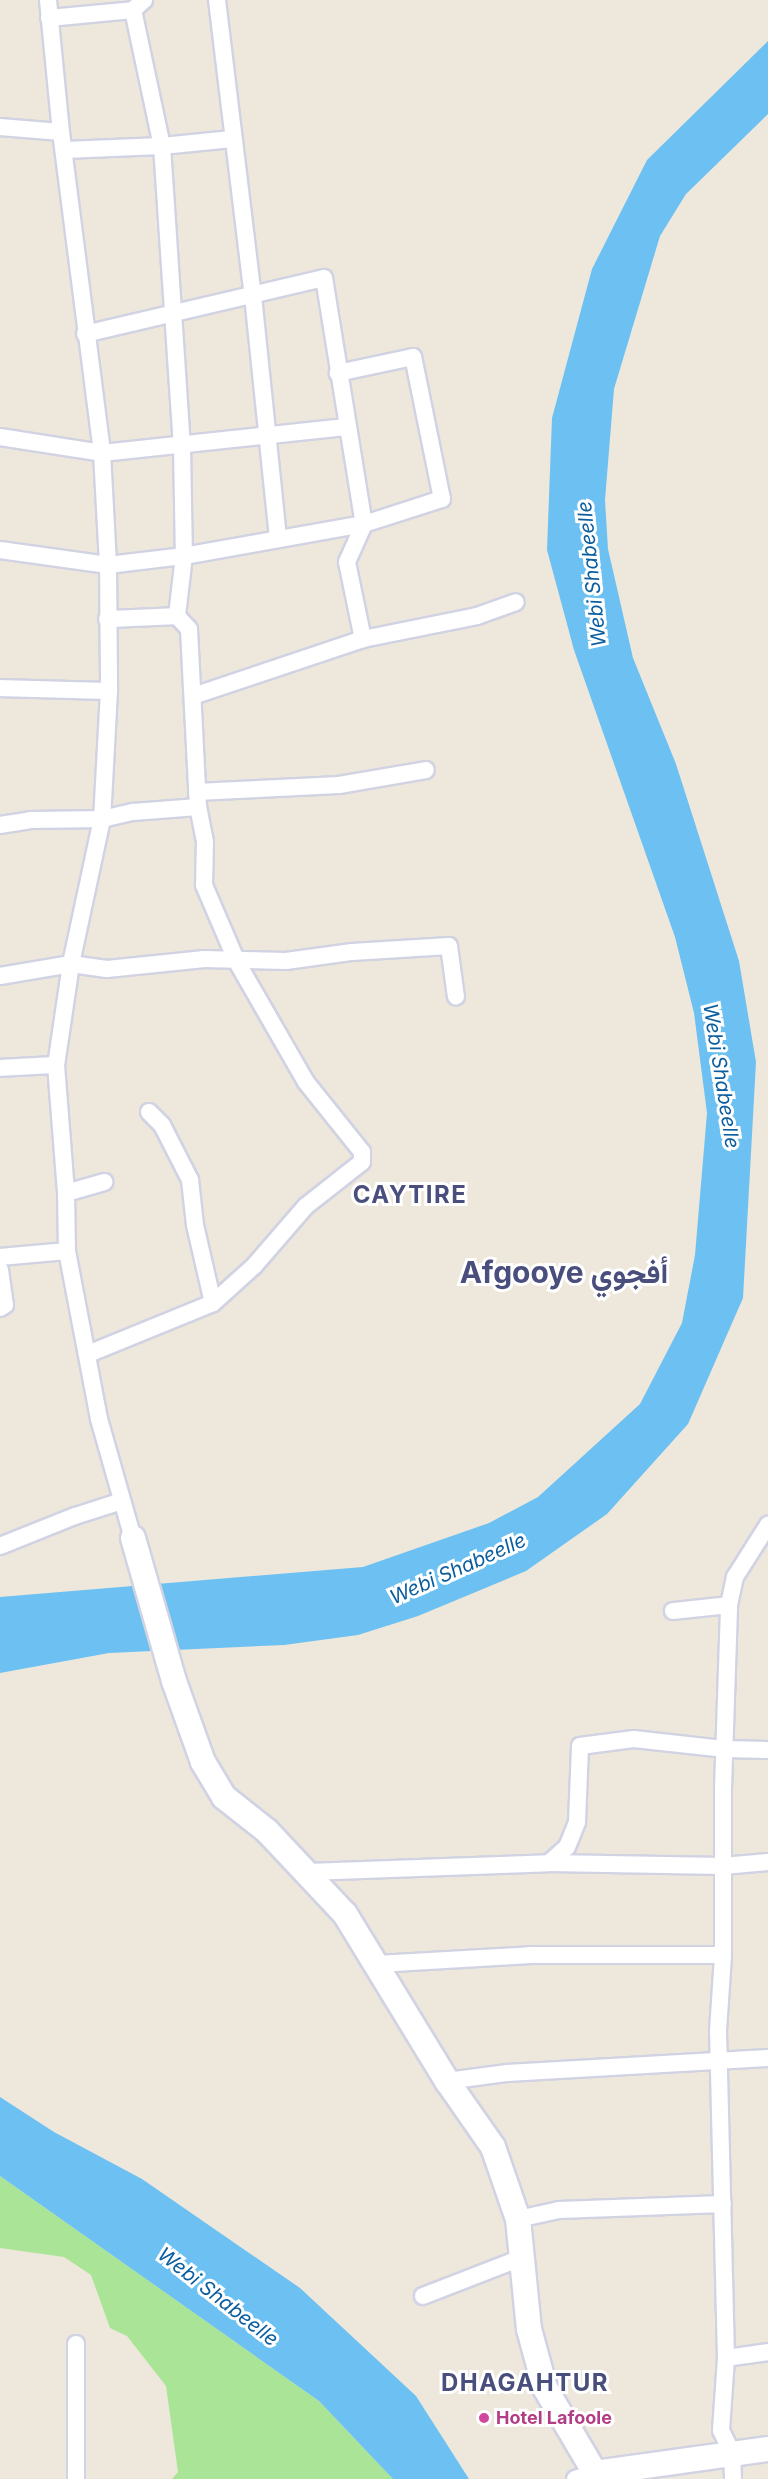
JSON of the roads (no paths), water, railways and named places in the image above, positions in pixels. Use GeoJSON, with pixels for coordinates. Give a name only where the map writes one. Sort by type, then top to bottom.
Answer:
{"type":"FeatureCollection","features":[{"type":"Feature","properties":{"kind":"street"},"geometry":{"type":"LineString","coordinates":[[48,0],[61,132],[102,453],[108,565],[109,691],[102,819],[70,964],[56,1065],[66,1193],[67,1251],[99,1419],[174,1681],[203,1762],[224,1797],[267,1831],[345,1914],[447,2081],[493,2147],[518,2219],[529,2329],[545,2388],[585,2476],[768,2449]]}},
{"type":"Feature","properties":{"kind":"street"},"geometry":{"type":"LineString","coordinates":[[217,0],[232,139],[253,296],[278,538]]}},
{"type":"Feature","properties":{"kind":"street"},"geometry":{"type":"LineString","coordinates":[[49,18],[138,5],[162,147],[182,446],[184,556],[177,616],[189,629],[198,800],[205,842],[204,885],[237,962],[306,1082],[362,1152],[362,1162],[306,1206],[254,1266],[213,1304],[88,1354]]}},
{"type":"Feature","properties":{"kind":"street"},"geometry":{"type":"LineString","coordinates":[[0,127],[61,132]]}},
{"type":"Feature","properties":{"kind":"street"},"geometry":{"type":"LineString","coordinates":[[64,150],[162,147],[232,139]]}},
{"type":"Feature","properties":{"kind":"street"},"geometry":{"type":"LineString","coordinates":[[86,334],[324,279],[346,427],[364,524],[347,562],[363,639]]}},
{"type":"Feature","properties":{"kind":"street"},"geometry":{"type":"LineString","coordinates":[[0,550],[108,565],[184,556],[364,524],[442,499],[413,357],[338,373]]}},
{"type":"Feature","properties":{"kind":"street"},"geometry":{"type":"LineString","coordinates":[[0,437],[102,453],[346,427]]}},
{"type":"Feature","properties":{"kind":"street"},"geometry":{"type":"LineString","coordinates":[[193,696],[363,639],[477,616],[516,602]]}},
{"type":"Feature","properties":{"kind":"street"},"geometry":{"type":"LineString","coordinates":[[107,619],[177,616]]}},
{"type":"Feature","properties":{"kind":"street"},"geometry":{"type":"LineString","coordinates":[[0,688],[109,691]]}},
{"type":"Feature","properties":{"kind":"street"},"geometry":{"type":"LineString","coordinates":[[0,825],[30,820],[102,819],[198,800],[339,784],[426,770]]}},
{"type":"Feature","properties":{"kind":"street"},"geometry":{"type":"LineString","coordinates":[[0,976],[70,964],[107,969],[204,959],[237,962],[286,961],[352,952],[449,946],[456,998]]}},
{"type":"Feature","properties":{"kind":"street"},"geometry":{"type":"LineString","coordinates":[[0,1068],[56,1065]]}},
{"type":"Feature","properties":{"kind":"street"},"geometry":{"type":"LineString","coordinates":[[149,1112],[162,1125],[190,1180],[195,1225],[213,1304]]}},
{"type":"Feature","properties":{"kind":"street"},"geometry":{"type":"LineString","coordinates":[[66,1193],[104,1182]]}},
{"type":"Feature","properties":{"kind":"street"},"geometry":{"type":"LineString","coordinates":[[0,1257],[67,1251]]}},
{"type":"Feature","properties":{"kind":"street"},"geometry":{"type":"LineString","coordinates":[[0,1270],[5,1305],[0,1308]]}},
{"type":"Feature","properties":{"kind":"street"},"geometry":{"type":"LineString","coordinates":[[0,1546],[75,1516],[122,1501]]}},
{"type":"Feature","properties":{"kind":"street"},"geometry":{"type":"LineString","coordinates":[[733,2479],[732,2453],[721,2430],[726,2358],[718,2031],[723,1955],[729,1605],[735,1577],[768,1525]]}},
{"type":"Feature","properties":{"kind":"street"},"geometry":{"type":"LineString","coordinates":[[673,1611],[729,1605]]}},
{"type":"Feature","properties":{"kind":"street"},"geometry":{"type":"LineString","coordinates":[[549,1863],[567,1848],[577,1822],[580,1746],[634,1739],[725,1749],[768,1750]]}},
{"type":"Feature","properties":{"kind":"street"},"geometry":{"type":"LineString","coordinates":[[308,1872],[549,1863],[723,1866],[768,1862]]}},
{"type":"Feature","properties":{"kind":"street"},"geometry":{"type":"LineString","coordinates":[[377,1964],[531,1955],[723,1955]]}},
{"type":"Feature","properties":{"kind":"street"},"geometry":{"type":"LineString","coordinates":[[447,2081],[507,2073],[768,2058]]}},
{"type":"Feature","properties":{"kind":"street"},"geometry":{"type":"LineString","coordinates":[[518,2219],[559,2210],[723,2204]]}},
{"type":"Feature","properties":{"kind":"street"},"geometry":{"type":"LineString","coordinates":[[423,2296],[521,2258]]}},
{"type":"Feature","properties":{"kind":"street"},"geometry":{"type":"LineString","coordinates":[[76,2344],[76,2479]]}},
{"type":"Feature","properties":{"kind":"street"},"geometry":{"type":"LineString","coordinates":[[726,2358],[768,2352]]}},
{"type":"Feature","properties":{"kind":"water","name":"Webi Shabeelle"},"geometry":{"type":"Polygon","coordinates":[[[768,41],[768,114],[686,194],[660,236],[614,389],[605,500],[608,549],[633,658],[676,764],[739,961],[756,1062],[743,1298],[688,1424],[607,1514],[526,1571],[418,1616],[358,1635],[284,1645],[109,1653],[0,1673],[0,1597],[363,1567],[489,1523],[538,1497],[640,1404],[682,1323],[695,1255],[707,1113],[694,1013],[675,937],[574,650],[547,550],[552,418],[592,269],[647,160],[768,41]]]}},
{"type":"Feature","properties":{"kind":"water","name":"Webi Shabeelle"},"geometry":{"type":"Polygon","coordinates":[[[0,2097],[54,2132],[142,2179],[300,2288],[416,2396],[469,2479],[393,2479],[319,2401],[0,2176],[0,2097]]]}},
{"type":"Feature","properties":{"kind":"place","name":"Hotel Lafoole"},"geometry":{"type":"Point","coordinates":[484,2418]}},
{"type":"Feature","properties":{"kind":"district","name":"CAYTIRE"},"geometry":{"type":"Point","coordinates":[410,1195]}},
{"type":"Feature","properties":{"kind":"district","name":"Afgooye أفجوي"},"geometry":{"type":"Point","coordinates":[564,1272]}},
{"type":"Feature","properties":{"kind":"district","name":"DHAGAHTUR"},"geometry":{"type":"Point","coordinates":[525,2383]}}]}
